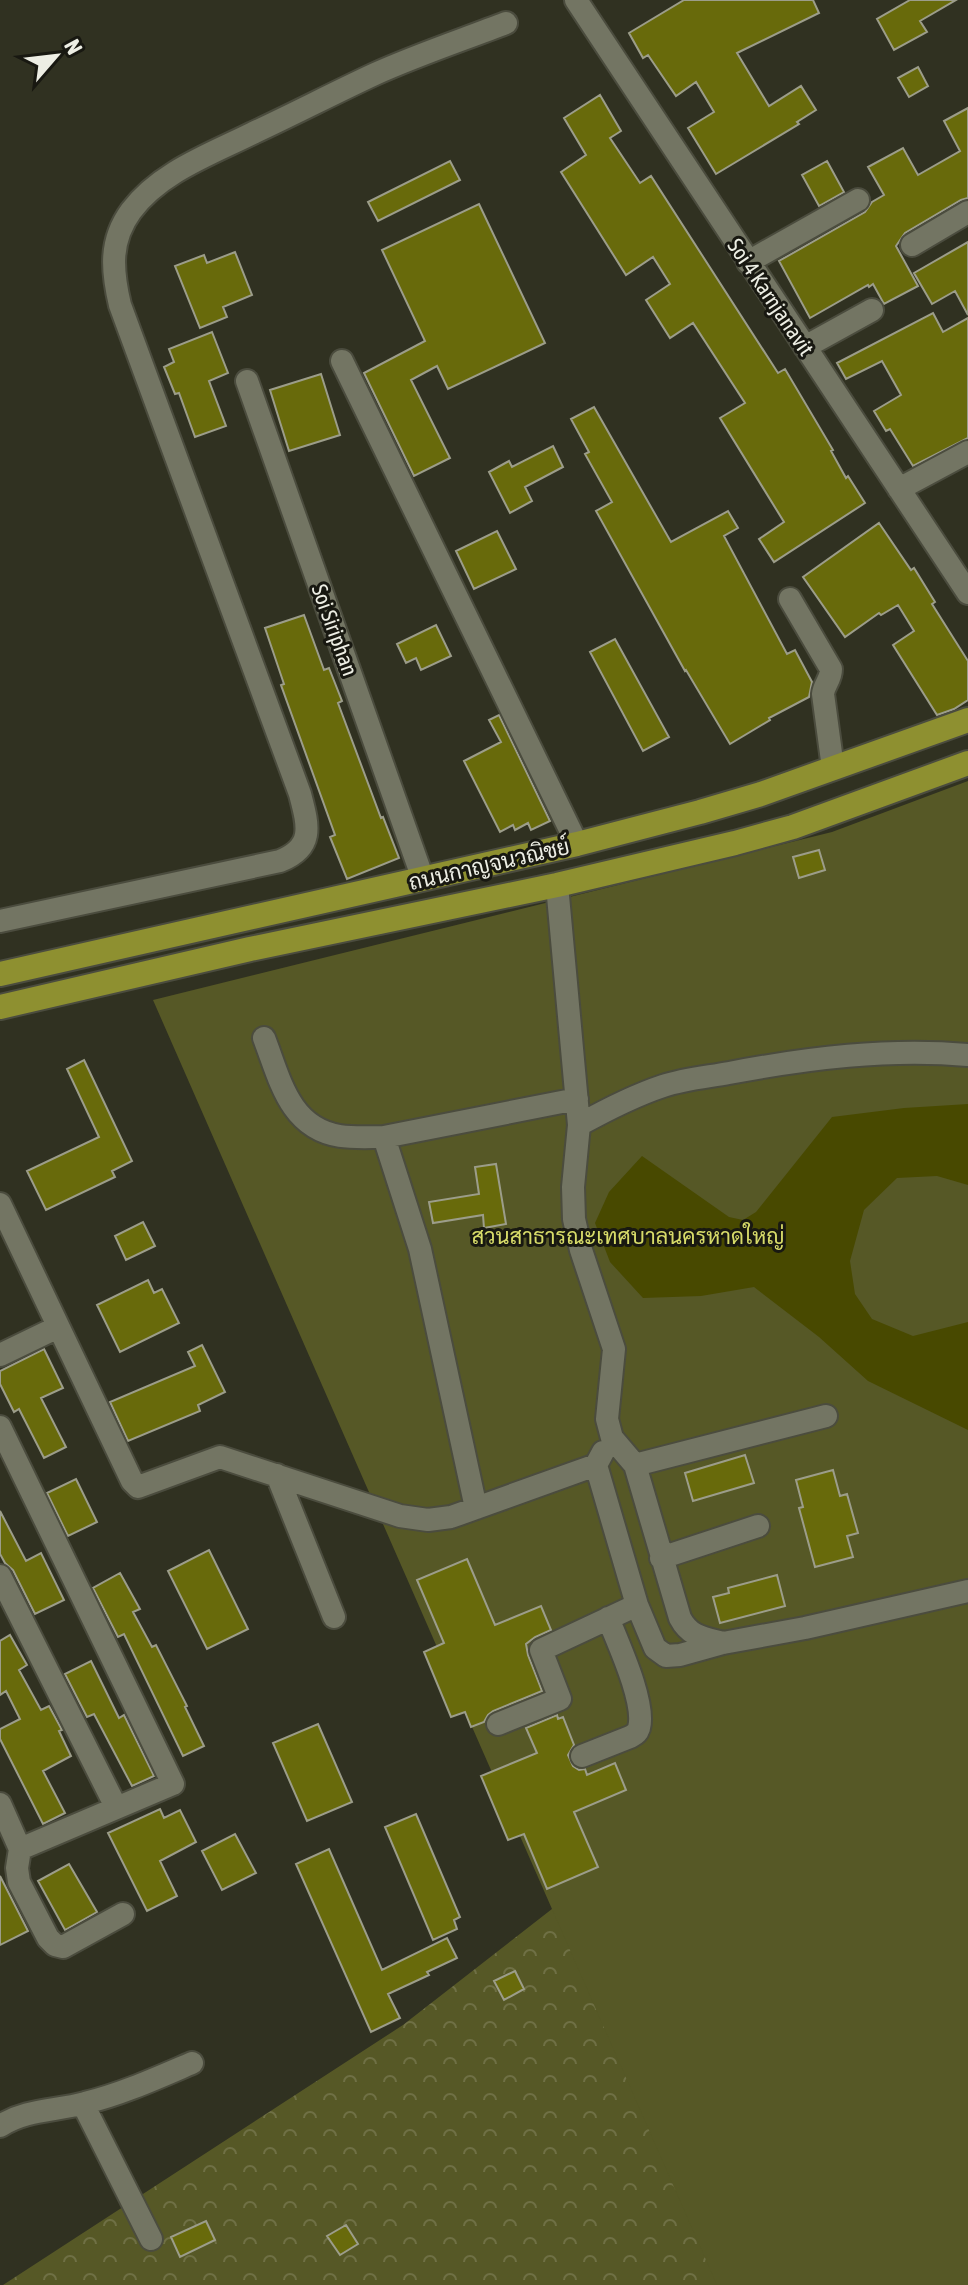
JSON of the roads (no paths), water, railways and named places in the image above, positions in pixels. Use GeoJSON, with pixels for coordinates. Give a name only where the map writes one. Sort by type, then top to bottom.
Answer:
{"type":"FeatureCollection","features":[{"type":"Feature","properties":{"kind":"main road","name":"ถนนกาญจนวณิชย์"},"geometry":{"type":"LineString","coordinates":[[0,974],[577,844],[715,807],[968,720]]}},
{"type":"Feature","properties":{"kind":"main road","name":"ถนนกาญจนวณิชย์"},"geometry":{"type":"LineString","coordinates":[[0,1007],[735,843],[793,827],[968,763]]}},
{"type":"Feature","properties":{"kind":"street","name":"Soi 4 Karnjanavit"},"geometry":{"type":"LineString","coordinates":[[576,0],[968,593]]}},
{"type":"Feature","properties":{"kind":"street"},"geometry":{"type":"LineString","coordinates":[[0,921],[280,861],[300,849],[308,827],[300,794],[120,305],[113,276],[113,259],[116,243],[129,214],[151,189],[190,164],[377,73],[506,23]]}},
{"type":"Feature","properties":{"kind":"street"},"geometry":{"type":"LineString","coordinates":[[748,262],[858,200]]}},
{"type":"Feature","properties":{"kind":"street"},"geometry":{"type":"LineString","coordinates":[[912,245],[968,212]]}},
{"type":"Feature","properties":{"kind":"street"},"geometry":{"type":"LineString","coordinates":[[805,347],[872,310]]}},
{"type":"Feature","properties":{"kind":"street"},"geometry":{"type":"LineString","coordinates":[[342,361],[577,844]]}},
{"type":"Feature","properties":{"kind":"street","name":"Soi Siriphan"},"geometry":{"type":"LineString","coordinates":[[247,381],[423,879]]}},
{"type":"Feature","properties":{"kind":"street"},"geometry":{"type":"LineString","coordinates":[[899,489],[968,452]]}},
{"type":"Feature","properties":{"kind":"street"},"geometry":{"type":"LineString","coordinates":[[790,599],[831,669],[831,677],[823,694],[833,768]]}},
{"type":"Feature","properties":{"kind":"street"},"geometry":{"type":"LineString","coordinates":[[557,885],[579,1125],[573,1187],[574,1219],[581,1250],[614,1349],[607,1419],[612,1438],[635,1465],[676,1607],[686,1628],[695,1636],[723,1643]]}},
{"type":"Feature","properties":{"kind":"street"},"geometry":{"type":"LineString","coordinates":[[264,1038],[289,1101],[304,1121],[320,1131],[337,1136],[384,1137],[577,1099]]}},
{"type":"Feature","properties":{"kind":"street"},"geometry":{"type":"LineString","coordinates":[[579,1125],[629,1099],[666,1085],[755,1068],[837,1056],[921,1051],[968,1055]]}},
{"type":"Feature","properties":{"kind":"street"},"geometry":{"type":"LineString","coordinates":[[384,1137],[420,1249],[476,1508]]}},
{"type":"Feature","properties":{"kind":"street"},"geometry":{"type":"LineString","coordinates":[[0,1204],[136,1486],[144,1486],[220,1457],[368,1507],[415,1519],[440,1519],[596,1465],[612,1438]]}},
{"type":"Feature","properties":{"kind":"street"},"geometry":{"type":"LineString","coordinates":[[0,1355],[58,1327]]}},
{"type":"Feature","properties":{"kind":"street"},"geometry":{"type":"LineString","coordinates":[[635,1465],[826,1416]]}},
{"type":"Feature","properties":{"kind":"street"},"geometry":{"type":"LineString","coordinates":[[0,1427],[173,1784],[20,1849]]}},
{"type":"Feature","properties":{"kind":"street"},"geometry":{"type":"LineString","coordinates":[[596,1465],[637,1605],[655,1648],[666,1656],[968,1591]]}},
{"type":"Feature","properties":{"kind":"street"},"geometry":{"type":"LineString","coordinates":[[277,1475],[334,1617]]}},
{"type":"Feature","properties":{"kind":"street"},"geometry":{"type":"LineString","coordinates":[[661,1558],[758,1526]]}},
{"type":"Feature","properties":{"kind":"street"},"geometry":{"type":"LineString","coordinates":[[0,1576],[116,1807]]}},
{"type":"Feature","properties":{"kind":"street"},"geometry":{"type":"LineString","coordinates":[[498,1724],[560,1699],[541,1650],[637,1605]]}},
{"type":"Feature","properties":{"kind":"street"},"geometry":{"type":"LineString","coordinates":[[582,1756],[630,1737],[639,1727],[634,1687],[608,1618]]}},
{"type":"Feature","properties":{"kind":"street"},"geometry":{"type":"LineString","coordinates":[[0,1804],[20,1849],[17,1868],[19,1882],[48,1938],[55,1945],[63,1947],[123,1914]]}},
{"type":"Feature","properties":{"kind":"street"},"geometry":{"type":"LineString","coordinates":[[0,2126],[23,2115],[83,2104],[138,2086],[192,2063]]}},
{"type":"Feature","properties":{"kind":"street"},"geometry":{"type":"LineString","coordinates":[[83,2104],[151,2239]]}},
{"type":"Feature","properties":{"kind":"park label","name":"สวนสาธารณะเทศบาลนครหาดใหญ่"},"geometry":{"type":"Point","coordinates":[628,1236]}}]}
